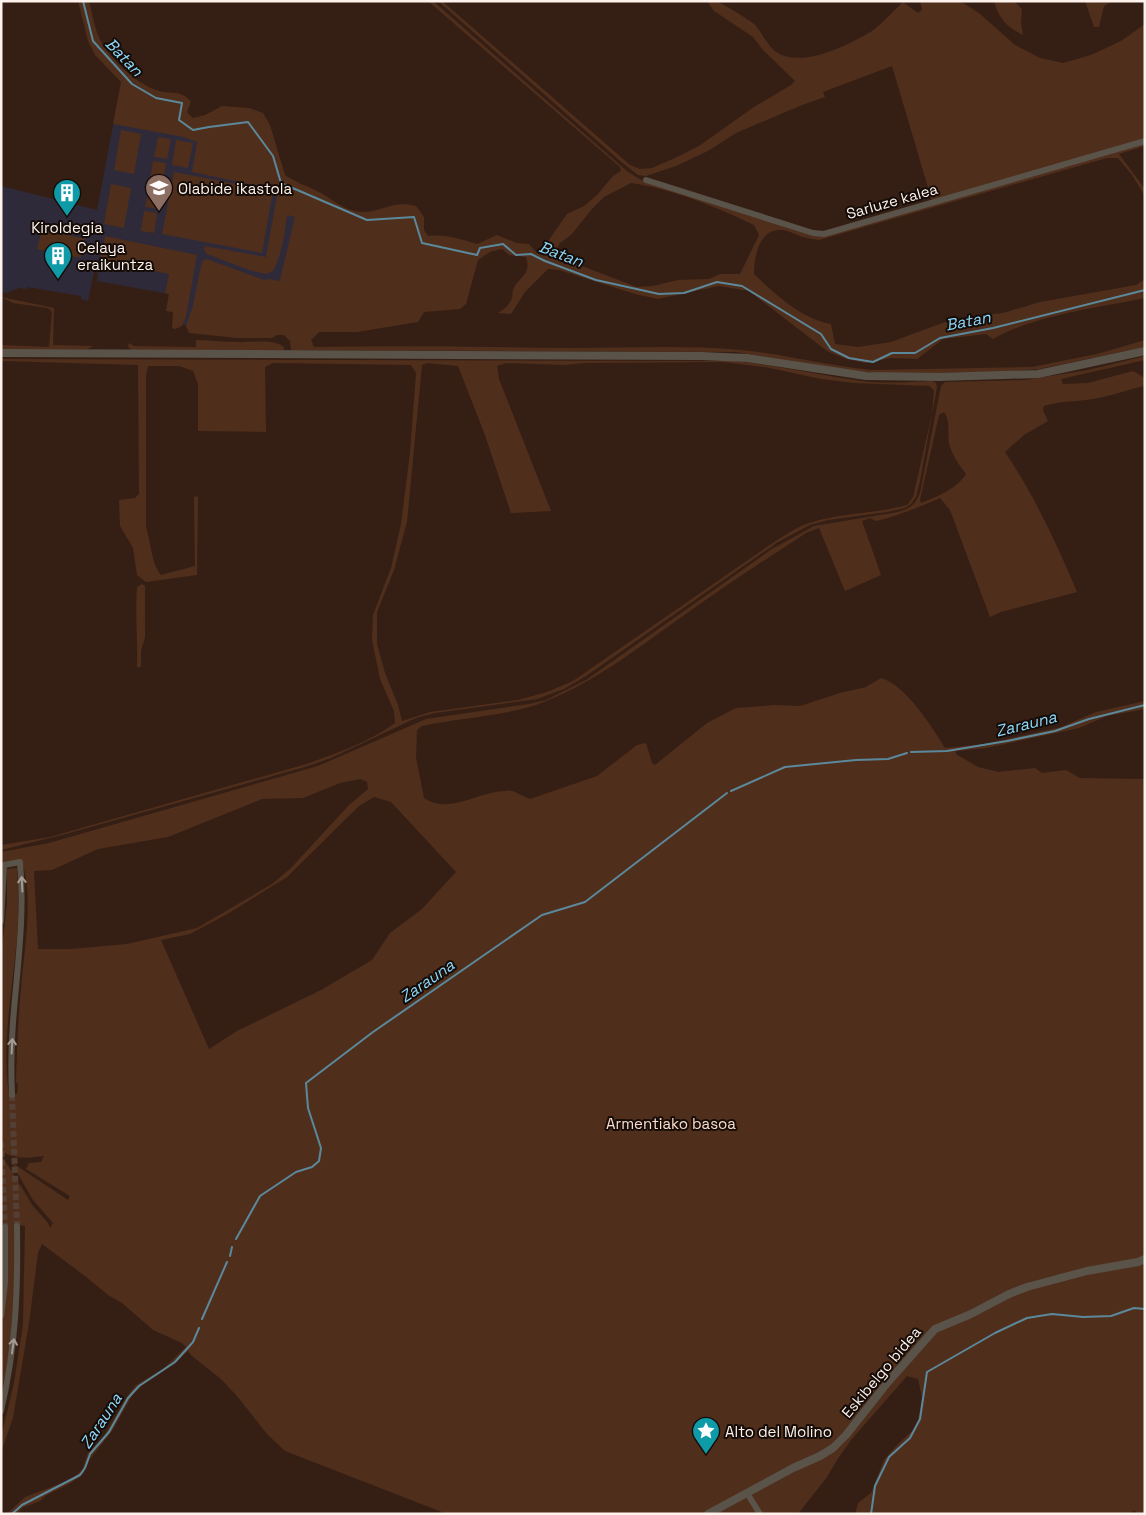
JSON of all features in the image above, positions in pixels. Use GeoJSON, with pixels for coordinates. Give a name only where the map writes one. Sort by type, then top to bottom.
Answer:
{"type":"FeatureCollection","features":[{"type":"Feature","properties":{"kind":"street","name":"Sarluze kalea"},"geometry":{"type":"LineString","coordinates":[[646,180],[813,234],[824,234],[1145,142]]}},
{"type":"Feature","properties":{"kind":"street"},"geometry":{"type":"LineString","coordinates":[[1,353],[701,356],[747,358],[866,376],[905,377],[1038,374],[1145,351]]}},
{"type":"Feature","properties":{"kind":"street"},"geometry":{"type":"LineString","coordinates":[[1,921],[4,865],[20,862],[22,923],[11,1056],[12,1095]]}},
{"type":"Feature","properties":{"kind":"street"},"geometry":{"type":"LineString","coordinates":[[1,1411],[14,1342],[17,1298],[17,1226]]}},
{"type":"Feature","properties":{"kind":"street"},"geometry":{"type":"LineString","coordinates":[[1,1316],[5,1283],[5,1227]]}},
{"type":"Feature","properties":{"kind":"street","name":"Eskibelgo bidea"},"geometry":{"type":"LineString","coordinates":[[708,1514],[833,1448],[935,1329],[1027,1287],[1072,1274],[1138,1262],[1145,1259]]}},
{"type":"Feature","properties":{"kind":"street"},"geometry":{"type":"LineString","coordinates":[[747,1493],[760,1514]]}},
{"type":"Feature","properties":{"kind":"shaded area","name":"Olabide ikastola"},"geometry":{"type":"Polygon","coordinates":[[[120,89],[200,143],[319,213],[266,335],[175,324],[177,313],[166,311],[169,294],[97,281],[98,273],[94,272],[88,301],[81,299],[81,296],[27,287],[27,289],[19,288],[6,293],[1,292],[1,186],[97,210],[120,89]]]}},
{"type":"Feature","properties":{"kind":"green space"},"geometry":{"type":"Polygon","coordinates":[[[78,1],[89,1],[102,43],[114,60],[131,75],[156,90],[184,95],[191,102],[187,112],[193,118],[205,115],[222,106],[249,108],[263,113],[270,125],[285,175],[345,208],[364,212],[408,204],[416,206],[424,217],[424,230],[428,236],[447,236],[477,244],[497,235],[517,243],[529,244],[539,254],[567,214],[584,206],[597,195],[613,176],[621,171],[620,167],[428,1],[433,1],[628,172],[643,181],[811,235],[1145,144],[1145,146],[1119,154],[1145,189],[1145,196],[1132,175],[1118,158],[1107,158],[819,240],[782,230],[774,231],[763,239],[757,252],[754,274],[789,305],[809,317],[831,324],[835,344],[858,347],[891,342],[945,322],[954,324],[1040,302],[1136,285],[1145,279],[1145,298],[1047,318],[993,339],[986,334],[943,339],[917,359],[891,358],[866,363],[846,359],[827,351],[749,291],[719,286],[658,299],[635,294],[559,270],[548,269],[525,292],[511,314],[498,313],[509,303],[515,286],[524,276],[527,268],[526,257],[509,255],[502,249],[490,252],[478,260],[466,304],[460,309],[424,312],[418,322],[357,332],[319,332],[311,340],[314,347],[699,348],[757,352],[872,370],[1032,367],[1097,354],[1145,340],[1145,347],[1039,369],[985,373],[887,374],[848,370],[736,352],[291,350],[290,341],[284,335],[277,335],[272,338],[237,338],[189,333],[186,326],[193,306],[202,261],[207,259],[264,280],[278,281],[280,280],[295,217],[287,215],[279,258],[273,271],[266,274],[249,270],[207,254],[204,250],[205,246],[266,257],[278,190],[192,172],[197,142],[184,137],[113,124],[121,82],[95,55],[88,41],[78,1]],[[631,183],[604,197],[571,235],[560,243],[556,252],[566,260],[637,287],[653,286],[678,280],[709,279],[720,274],[740,274],[759,235],[754,225],[694,200],[631,183]]]}},
{"type":"Feature","properties":{"kind":"green space"},"geometry":{"type":"Polygon","coordinates":[[[438,1],[442,1],[630,165],[640,169],[652,168],[699,146],[795,81],[763,50],[753,37],[714,11],[707,1],[718,2],[731,9],[754,24],[775,51],[785,56],[797,58],[811,57],[851,43],[876,28],[903,2],[918,13],[922,10],[920,1],[960,1],[979,13],[1015,45],[1040,58],[1063,63],[1091,55],[1121,41],[1145,24],[1145,138],[932,201],[892,66],[823,92],[825,97],[736,133],[708,151],[676,166],[646,176],[638,175],[438,1]]]}},
{"type":"Feature","properties":{"kind":"green space"},"geometry":{"type":"Polygon","coordinates":[[[994,1],[1014,1],[1022,9],[1021,23],[1023,35],[1004,22],[998,13],[994,1]]]}},
{"type":"Feature","properties":{"kind":"green space"},"geometry":{"type":"Polygon","coordinates":[[[1085,1],[1112,1],[1104,6],[1099,27],[1094,27],[1085,1]]]}},
{"type":"Feature","properties":{"kind":"green space"},"geometry":{"type":"Polygon","coordinates":[[[121,130],[141,134],[134,174],[114,170],[121,130]]]}},
{"type":"Feature","properties":{"kind":"green space"},"geometry":{"type":"Polygon","coordinates":[[[158,137],[171,139],[167,159],[154,157],[158,137]]]}},
{"type":"Feature","properties":{"kind":"green space"},"geometry":{"type":"Polygon","coordinates":[[[176,140],[193,143],[188,168],[172,165],[176,140]]]}},
{"type":"Feature","properties":{"kind":"green space"},"geometry":{"type":"Polygon","coordinates":[[[153,161],[166,163],[163,183],[150,181],[153,161]]]}},
{"type":"Feature","properties":{"kind":"green space"},"geometry":{"type":"Polygon","coordinates":[[[174,172],[273,191],[262,253],[162,234],[174,172]]]}},
{"type":"Feature","properties":{"kind":"green space"},"geometry":{"type":"Polygon","coordinates":[[[111,184],[131,188],[124,228],[104,224],[111,184]]]}},
{"type":"Feature","properties":{"kind":"green space"},"geometry":{"type":"Polygon","coordinates":[[[149,187],[162,189],[158,209],[145,207],[149,187]]]}},
{"type":"Feature","properties":{"kind":"green space"},"geometry":{"type":"Polygon","coordinates":[[[144,211],[157,213],[154,233],[141,231],[144,211]]]}},
{"type":"Feature","properties":{"kind":"green space"},"geometry":{"type":"Polygon","coordinates":[[[42,229],[85,239],[81,258],[37,249],[42,229]]]}},
{"type":"Feature","properties":{"kind":"green space"},"geometry":{"type":"Polygon","coordinates":[[[105,236],[197,255],[186,317],[182,326],[175,329],[172,328],[173,312],[166,311],[169,294],[165,293],[169,274],[105,261],[106,257],[101,257],[105,236]]]}},
{"type":"Feature","properties":{"kind":"green space"},"geometry":{"type":"Polygon","coordinates":[[[1,297],[54,308],[53,345],[94,346],[87,349],[1,349],[1,345],[49,347],[52,312],[48,308],[13,303],[1,297]]]}},
{"type":"Feature","properties":{"kind":"green space"},"geometry":{"type":"Polygon","coordinates":[[[196,340],[268,342],[279,344],[284,347],[284,350],[132,350],[128,347],[129,343],[134,346],[196,347],[196,340]]]}},
{"type":"Feature","properties":{"kind":"green space","name":"Armentiako basoa"},"geometry":{"type":"Polygon","coordinates":[[[1145,356],[1145,360],[1061,379],[1063,384],[1088,383],[1133,371],[1145,378],[1145,386],[1096,399],[1044,406],[1043,410],[1048,421],[1024,435],[1005,452],[1026,485],[1044,520],[1077,592],[1001,612],[990,617],[950,510],[940,498],[892,517],[876,521],[870,518],[862,521],[881,575],[845,591],[819,528],[806,533],[698,605],[616,663],[563,694],[544,702],[514,711],[422,726],[417,730],[416,757],[424,798],[434,803],[453,804],[494,792],[509,791],[516,792],[530,799],[597,776],[637,745],[646,743],[652,763],[655,765],[707,723],[736,708],[776,705],[800,706],[866,687],[881,678],[900,689],[909,698],[926,718],[945,748],[985,744],[1061,727],[1096,712],[1145,701],[1145,709],[1107,716],[1079,728],[986,748],[956,751],[956,754],[978,767],[998,772],[1035,768],[1042,773],[1066,770],[1080,778],[1145,779],[1145,1514],[1136,1514],[1135,1510],[1129,1514],[855,1514],[858,1503],[871,1493],[884,1460],[913,1430],[918,1420],[922,1398],[918,1379],[907,1376],[851,1440],[827,1477],[798,1514],[447,1514],[285,1451],[267,1434],[221,1379],[188,1351],[173,1365],[144,1384],[133,1394],[112,1431],[90,1459],[83,1474],[71,1483],[45,1496],[40,1501],[22,1508],[17,1514],[7,1514],[25,1497],[70,1480],[82,1470],[88,1453],[104,1436],[126,1398],[136,1385],[163,1369],[186,1347],[182,1343],[153,1330],[122,1303],[108,1295],[42,1244],[38,1253],[29,1323],[13,1418],[1,1452],[1,1437],[14,1383],[23,1325],[25,1226],[19,1225],[12,1338],[1,1397],[1,1333],[8,1255],[7,1226],[1,1226],[1,1154],[33,1206],[50,1228],[53,1223],[33,1200],[11,1162],[68,1200],[70,1196],[26,1169],[29,1163],[41,1162],[44,1156],[16,1157],[1,1150],[1,954],[7,904],[7,869],[17,868],[18,902],[17,937],[8,1015],[6,1055],[9,1094],[17,1094],[18,1085],[16,1082],[18,1024],[28,908],[26,876],[22,862],[1,864],[1,852],[49,843],[318,766],[426,719],[546,700],[586,680],[772,549],[814,526],[898,512],[912,506],[920,493],[941,386],[945,382],[1025,380],[1088,370],[1145,356]],[[944,412],[939,415],[920,500],[921,503],[952,488],[966,474],[950,447],[948,423],[944,412]],[[360,779],[340,783],[303,798],[262,799],[168,837],[98,849],[52,870],[34,871],[38,949],[71,949],[127,944],[197,928],[272,884],[291,868],[349,805],[368,789],[367,782],[360,779]],[[374,797],[359,806],[287,877],[229,913],[190,934],[161,940],[209,1049],[237,1031],[321,990],[372,960],[390,933],[422,909],[456,872],[391,802],[374,797]]]}},
{"type":"Feature","properties":{"kind":"green space"},"geometry":{"type":"Polygon","coordinates":[[[1,359],[736,361],[871,382],[932,381],[936,383],[937,387],[920,481],[916,497],[911,504],[905,508],[887,512],[828,520],[810,525],[778,542],[586,676],[564,689],[537,699],[435,713],[416,718],[331,758],[305,767],[62,835],[1,850],[1,845],[50,837],[310,763],[365,741],[395,723],[394,711],[380,679],[372,640],[373,615],[391,568],[401,524],[410,453],[416,373],[411,365],[273,363],[265,367],[266,432],[198,431],[198,384],[193,371],[179,366],[148,366],[146,375],[146,527],[153,558],[161,575],[195,566],[194,496],[198,497],[197,575],[146,582],[137,575],[133,548],[120,526],[119,500],[135,498],[139,494],[138,365],[1,361],[1,359]],[[723,362],[586,363],[564,365],[506,363],[497,366],[499,379],[551,511],[511,513],[485,435],[458,366],[427,363],[422,365],[407,522],[394,570],[377,612],[377,644],[402,721],[430,712],[518,700],[547,692],[573,681],[797,528],[838,516],[880,511],[907,505],[913,497],[932,414],[934,390],[929,386],[854,383],[821,379],[765,367],[723,362]]]}},
{"type":"Feature","properties":{"kind":"green space"},"geometry":{"type":"Polygon","coordinates":[[[142,584],[145,586],[145,637],[141,651],[141,667],[137,667],[137,587],[142,584]]]}},
{"type":"Feature","properties":{"kind":"waterway","name":"Batan"},"geometry":{"type":"LineString","coordinates":[[83,1],[93,41],[132,84],[156,98],[182,103],[179,120],[193,130],[248,122],[273,156],[281,183],[367,220],[414,217],[422,243],[477,255],[480,248],[503,244],[516,255],[531,254],[596,280],[659,294],[684,293],[717,282],[742,286],[821,334],[831,349],[849,358],[873,362],[892,353],[915,353],[940,338],[993,328],[1145,290]]}},
{"type":"Feature","properties":{"kind":"waterway","name":"Zarauna"},"geometry":{"type":"LineString","coordinates":[[911,752],[947,751],[1007,741],[1055,731],[1089,719],[1145,705]]}},
{"type":"Feature","properties":{"kind":"waterway","name":"Zarauna"},"geometry":{"type":"LineString","coordinates":[[731,791],[785,767],[888,759],[907,753]]}},
{"type":"Feature","properties":{"kind":"waterway","name":"Zarauna"},"geometry":{"type":"LineString","coordinates":[[236,1239],[260,1196],[296,1172],[312,1167],[319,1161],[321,1148],[308,1108],[306,1083],[373,1032],[542,915],[585,902],[727,793]]}},
{"type":"Feature","properties":{"kind":"waterway","name":"Zarauna"},"geometry":{"type":"LineString","coordinates":[[230,1256],[232,1247]]}},
{"type":"Feature","properties":{"kind":"waterway","name":"Zarauna"},"geometry":{"type":"LineString","coordinates":[[202,1319],[227,1262]]}},
{"type":"Feature","properties":{"kind":"waterway"},"geometry":{"type":"LineString","coordinates":[[871,1514],[875,1486],[889,1457],[910,1438],[920,1419],[927,1372],[995,1333],[1027,1318],[1052,1314],[1083,1317],[1111,1316],[1134,1308],[1145,1309]]}},
{"type":"Feature","properties":{"kind":"waterway","name":"Zarauna"},"geometry":{"type":"LineString","coordinates":[[12,1514],[22,1505],[80,1475],[85,1468],[90,1454],[109,1432],[128,1398],[139,1386],[175,1362],[193,1342],[199,1328]]}},
{"type":"Feature","properties":{"kind":"tunnel"},"geometry":{"type":"LineString","coordinates":[[12,1095],[17,1226]]}},
{"type":"Feature","properties":{"kind":"tunnel"},"geometry":{"type":"LineString","coordinates":[[1,1142],[5,1227]]}},
{"type":"Feature","properties":{"kind":"place","name":"Olabide ikastola"},"geometry":{"type":"Point","coordinates":[159,212]}},
{"type":"Feature","properties":{"kind":"place","name":"Kiroldegia"},"geometry":{"type":"Point","coordinates":[67,217]}},
{"type":"Feature","properties":{"kind":"place","name":"Celaya eraikuntza"},"geometry":{"type":"Point","coordinates":[58,280]}},
{"type":"Feature","properties":{"kind":"place","name":"Alto del Molino"},"geometry":{"type":"Point","coordinates":[706,1455]}}]}
